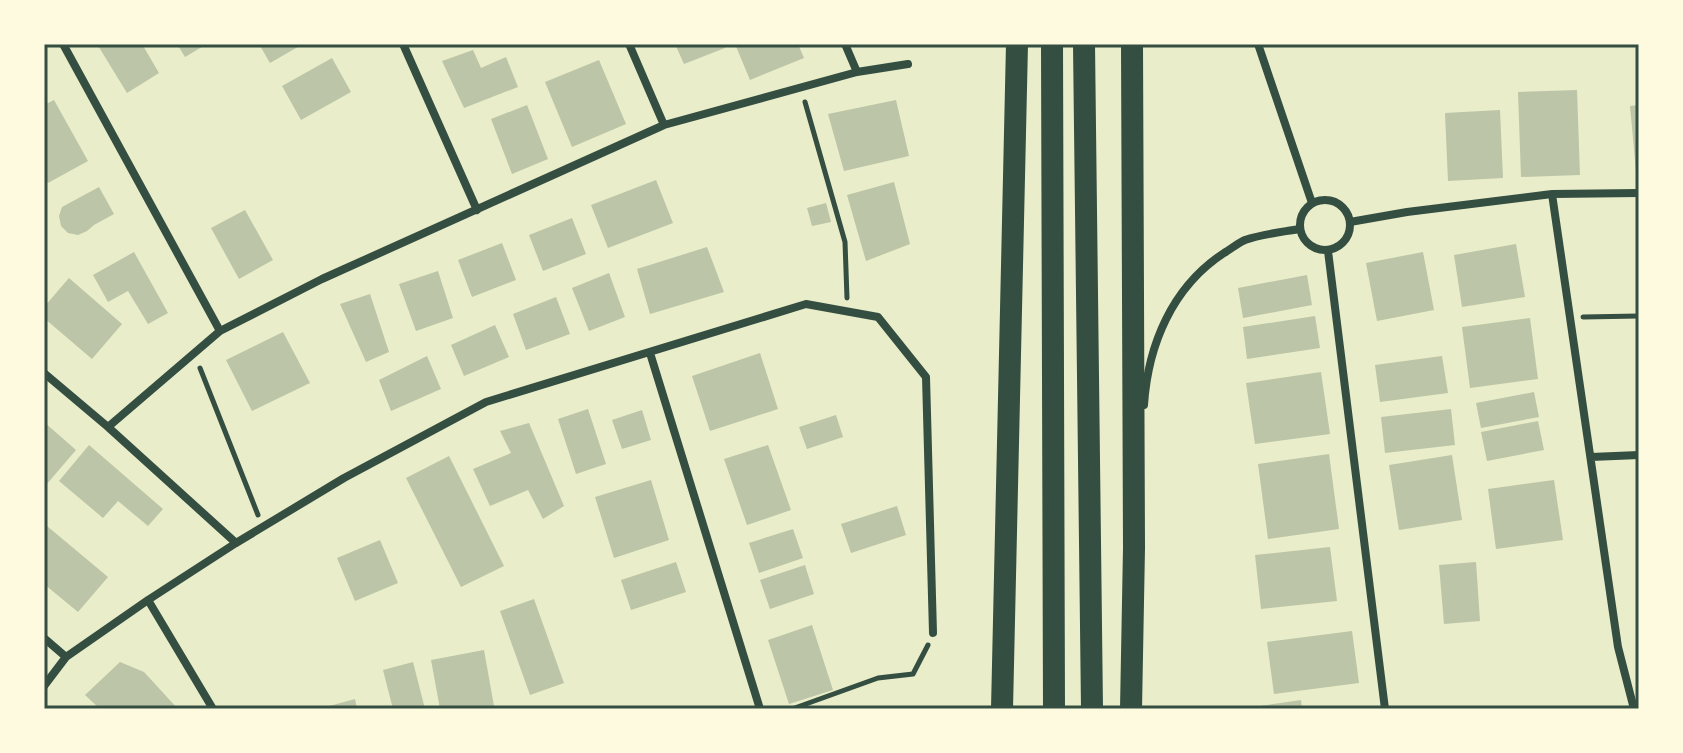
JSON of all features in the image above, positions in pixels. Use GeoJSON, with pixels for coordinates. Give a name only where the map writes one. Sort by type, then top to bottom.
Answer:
{"type":"FeatureCollection","features":[{"type":"Feature","properties":{"kind":"highway"},"geometry":{"type":"LineString","coordinates":[[1002,709],[1017,44]]}},
{"type":"Feature","properties":{"kind":"highway"},"geometry":{"type":"LineString","coordinates":[[1052,44],[1054,709]]}},
{"type":"Feature","properties":{"kind":"highway"},"geometry":{"type":"LineString","coordinates":[[1084,44],[1092,709]]}},
{"type":"Feature","properties":{"kind":"highway"},"geometry":{"type":"LineString","coordinates":[[1131,709],[1134,548],[1132,44]]}},
{"type":"Feature","properties":{"kind":"street"},"geometry":{"type":"LineString","coordinates":[[63,44],[220,331]]}},
{"type":"Feature","properties":{"kind":"street"},"geometry":{"type":"LineString","coordinates":[[403,44],[477,210]]}},
{"type":"Feature","properties":{"kind":"street"},"geometry":{"type":"LineString","coordinates":[[629,44],[664,125]]}},
{"type":"Feature","properties":{"kind":"street"},"geometry":{"type":"LineString","coordinates":[[845,44],[857,72]]}},
{"type":"Feature","properties":{"kind":"street"},"geometry":{"type":"LineString","coordinates":[[1258,44],[1312,203]]}},
{"type":"Feature","properties":{"kind":"street"},"geometry":{"type":"LineString","coordinates":[[108,427],[220,331],[322,279],[664,125],[857,72],[908,64]]}},
{"type":"Feature","properties":{"kind":"street"},"geometry":{"type":"LineString","coordinates":[[1350,222],[1552,194],[1639,193]]}},
{"type":"Feature","properties":{"kind":"street"},"geometry":{"type":"LineString","coordinates":[[1552,194],[1618,647],[1634,709]]}},
{"type":"Feature","properties":{"kind":"street"},"geometry":{"type":"LineString","coordinates":[[1331,201],[1347,213],[1350,232],[1337,248],[1318,250],[1302,238],[1300,219],[1312,203],[1331,201]]}},
{"type":"Feature","properties":{"kind":"street"},"geometry":{"type":"LineString","coordinates":[[1134,548],[1145,383],[1157,337],[1181,294],[1206,265],[1244,240],[1299,229]]}},
{"type":"Feature","properties":{"kind":"street"},"geometry":{"type":"LineString","coordinates":[[1328,251],[1385,709]]}},
{"type":"Feature","properties":{"kind":"street"},"geometry":{"type":"LineString","coordinates":[[44,686],[66,657],[236,543],[344,478],[486,402],[806,304],[878,317],[926,377],[933,633]]}},
{"type":"Feature","properties":{"kind":"street"},"geometry":{"type":"LineString","coordinates":[[650,353],[760,709]]}},
{"type":"Feature","properties":{"kind":"street"},"geometry":{"type":"LineString","coordinates":[[44,373],[236,543]]}},
{"type":"Feature","properties":{"kind":"street"},"geometry":{"type":"LineString","coordinates":[[1591,457],[1639,455]]}},
{"type":"Feature","properties":{"kind":"street"},"geometry":{"type":"LineString","coordinates":[[148,600],[213,709]]}},
{"type":"Feature","properties":{"kind":"street"},"geometry":{"type":"LineString","coordinates":[[44,638],[66,657]]}},
{"type":"Feature","properties":{"kind":"path"},"geometry":{"type":"LineString","coordinates":[[800,88],[845,242],[847,311]]}},
{"type":"Feature","properties":{"kind":"path"},"geometry":{"type":"LineString","coordinates":[[1570,317],[1639,316]]}},
{"type":"Feature","properties":{"kind":"path"},"geometry":{"type":"LineString","coordinates":[[194,353],[263,527]]}},
{"type":"Feature","properties":{"kind":"path"},"geometry":{"type":"LineString","coordinates":[[792,709],[878,678],[913,674],[933,633]]}},
{"type":"Feature","properties":{"kind":"building"},"geometry":{"type":"Polygon","coordinates":[[[97,44],[142,44],[159,73],[127,93],[97,44]]]}},
{"type":"Feature","properties":{"kind":"building"},"geometry":{"type":"Polygon","coordinates":[[[177,44],[207,44],[185,57],[177,44]]]}},
{"type":"Feature","properties":{"kind":"building"},"geometry":{"type":"Polygon","coordinates":[[[259,44],[303,44],[270,63],[259,44]]]}},
{"type":"Feature","properties":{"kind":"building"},"geometry":{"type":"Polygon","coordinates":[[[675,44],[724,44],[725,48],[684,64],[675,44]]]}},
{"type":"Feature","properties":{"kind":"building"},"geometry":{"type":"Polygon","coordinates":[[[735,44],[798,44],[804,58],[750,80],[735,44]]]}},
{"type":"Feature","properties":{"kind":"building"},"geometry":{"type":"Polygon","coordinates":[[[473,50],[481,68],[506,57],[518,87],[464,108],[442,61],[473,50]]]}},
{"type":"Feature","properties":{"kind":"building"},"geometry":{"type":"Polygon","coordinates":[[[332,58],[351,92],[301,120],[282,86],[332,58]]]}},
{"type":"Feature","properties":{"kind":"building"},"geometry":{"type":"Polygon","coordinates":[[[599,60],[626,124],[572,147],[545,82],[599,60]]]}},
{"type":"Feature","properties":{"kind":"building"},"geometry":{"type":"Polygon","coordinates":[[[1577,90],[1580,175],[1521,177],[1518,92],[1577,90]]]}},
{"type":"Feature","properties":{"kind":"building"},"geometry":{"type":"Polygon","coordinates":[[[54,100],[88,161],[48,183],[44,177],[44,105],[54,100]]]}},
{"type":"Feature","properties":{"kind":"building"},"geometry":{"type":"Polygon","coordinates":[[[896,100],[909,156],[844,171],[828,114],[896,100]]]}},
{"type":"Feature","properties":{"kind":"building"},"geometry":{"type":"Polygon","coordinates":[[[527,105],[548,159],[512,174],[491,119],[527,105]]]}},
{"type":"Feature","properties":{"kind":"building"},"geometry":{"type":"Polygon","coordinates":[[[1639,105],[1639,171],[1636,171],[1630,106],[1639,105]]]}},
{"type":"Feature","properties":{"kind":"building"},"geometry":{"type":"Polygon","coordinates":[[[1500,110],[1503,178],[1448,181],[1445,113],[1500,110]]]}},
{"type":"Feature","properties":{"kind":"building"},"geometry":{"type":"Polygon","coordinates":[[[656,180],[673,223],[608,248],[591,205],[656,180]]]}},
{"type":"Feature","properties":{"kind":"building"},"geometry":{"type":"Polygon","coordinates":[[[894,182],[910,244],[866,261],[847,195],[894,182]]]}},
{"type":"Feature","properties":{"kind":"building"},"geometry":{"type":"Polygon","coordinates":[[[99,187],[114,214],[78,235],[68,233],[61,226],[59,216],[62,207],[99,187]]]}},
{"type":"Feature","properties":{"kind":"building"},"geometry":{"type":"Polygon","coordinates":[[[826,203],[831,222],[812,226],[807,208],[826,203]]]}},
{"type":"Feature","properties":{"kind":"building"},"geometry":{"type":"Polygon","coordinates":[[[245,210],[273,260],[239,279],[211,228],[245,210]]]}},
{"type":"Feature","properties":{"kind":"building"},"geometry":{"type":"Polygon","coordinates":[[[572,218],[586,254],[543,271],[529,235],[572,218]]]}},
{"type":"Feature","properties":{"kind":"building"},"geometry":{"type":"Polygon","coordinates":[[[502,243],[516,280],[472,297],[458,260],[502,243]]]}},
{"type":"Feature","properties":{"kind":"building"},"geometry":{"type":"Polygon","coordinates":[[[1516,244],[1525,297],[1462,307],[1454,255],[1516,244]]]}},
{"type":"Feature","properties":{"kind":"building"},"geometry":{"type":"Polygon","coordinates":[[[707,247],[724,292],[650,314],[637,269],[707,247]]]}},
{"type":"Feature","properties":{"kind":"building"},"geometry":{"type":"Polygon","coordinates":[[[134,252],[168,313],[148,324],[128,291],[108,302],[93,275],[134,252]]]}},
{"type":"Feature","properties":{"kind":"building"},"geometry":{"type":"Polygon","coordinates":[[[1423,252],[1434,310],[1377,321],[1366,263],[1423,252]]]}},
{"type":"Feature","properties":{"kind":"building"},"geometry":{"type":"Polygon","coordinates":[[[438,271],[453,318],[416,331],[399,284],[438,271]]]}},
{"type":"Feature","properties":{"kind":"building"},"geometry":{"type":"Polygon","coordinates":[[[609,273],[625,317],[589,331],[572,288],[609,273]]]}},
{"type":"Feature","properties":{"kind":"building"},"geometry":{"type":"Polygon","coordinates":[[[1307,275],[1312,305],[1243,318],[1238,288],[1307,275]]]}},
{"type":"Feature","properties":{"kind":"building"},"geometry":{"type":"Polygon","coordinates":[[[69,278],[122,324],[92,359],[44,318],[44,307],[69,278]]]}},
{"type":"Feature","properties":{"kind":"building"},"geometry":{"type":"Polygon","coordinates":[[[370,294],[389,352],[366,362],[340,304],[370,294]]]}},
{"type":"Feature","properties":{"kind":"building"},"geometry":{"type":"Polygon","coordinates":[[[556,297],[570,334],[526,350],[513,314],[556,297]]]}},
{"type":"Feature","properties":{"kind":"building"},"geometry":{"type":"Polygon","coordinates":[[[1315,316],[1320,348],[1247,359],[1243,327],[1315,316]]]}},
{"type":"Feature","properties":{"kind":"building"},"geometry":{"type":"Polygon","coordinates":[[[1530,318],[1538,379],[1470,388],[1462,327],[1530,318]]]}},
{"type":"Feature","properties":{"kind":"building"},"geometry":{"type":"Polygon","coordinates":[[[495,325],[509,357],[464,376],[451,345],[495,325]]]}},
{"type":"Feature","properties":{"kind":"building"},"geometry":{"type":"Polygon","coordinates":[[[283,332],[310,383],[252,411],[226,360],[283,332]]]}},
{"type":"Feature","properties":{"kind":"building"},"geometry":{"type":"Polygon","coordinates":[[[760,353],[778,409],[710,431],[692,376],[760,353]]]}},
{"type":"Feature","properties":{"kind":"building"},"geometry":{"type":"Polygon","coordinates":[[[427,356],[441,389],[391,411],[379,380],[427,356]]]}},
{"type":"Feature","properties":{"kind":"building"},"geometry":{"type":"Polygon","coordinates":[[[1442,356],[1448,393],[1380,402],[1375,365],[1442,356]]]}},
{"type":"Feature","properties":{"kind":"building"},"geometry":{"type":"Polygon","coordinates":[[[1321,372],[1330,434],[1255,444],[1246,383],[1321,372]]]}},
{"type":"Feature","properties":{"kind":"building"},"geometry":{"type":"Polygon","coordinates":[[[1534,392],[1539,417],[1481,428],[1476,403],[1534,392]]]}},
{"type":"Feature","properties":{"kind":"building"},"geometry":{"type":"Polygon","coordinates":[[[588,409],[606,464],[576,474],[558,419],[588,409]]]}},
{"type":"Feature","properties":{"kind":"building"},"geometry":{"type":"Polygon","coordinates":[[[1451,409],[1455,445],[1385,453],[1381,417],[1451,409]]]}},
{"type":"Feature","properties":{"kind":"building"},"geometry":{"type":"Polygon","coordinates":[[[642,410],[651,440],[622,449],[612,420],[642,410]]]}},
{"type":"Feature","properties":{"kind":"building"},"geometry":{"type":"Polygon","coordinates":[[[836,415],[843,437],[807,449],[799,427],[836,415]]]}},
{"type":"Feature","properties":{"kind":"building"},"geometry":{"type":"Polygon","coordinates":[[[1538,421],[1544,450],[1487,461],[1481,432],[1538,421]]]}},
{"type":"Feature","properties":{"kind":"building"},"geometry":{"type":"Polygon","coordinates":[[[44,422],[76,450],[46,485],[44,484],[44,422]]]}},
{"type":"Feature","properties":{"kind":"building"},"geometry":{"type":"Polygon","coordinates":[[[529,423],[564,506],[543,519],[528,490],[490,506],[473,469],[511,453],[500,431],[529,423]]]}},
{"type":"Feature","properties":{"kind":"building"},"geometry":{"type":"Polygon","coordinates":[[[89,445],[163,509],[148,526],[118,501],[103,518],[59,481],[89,445]]]}},
{"type":"Feature","properties":{"kind":"building"},"geometry":{"type":"Polygon","coordinates":[[[768,445],[791,510],[747,525],[724,459],[768,445]]]}},
{"type":"Feature","properties":{"kind":"building"},"geometry":{"type":"Polygon","coordinates":[[[1329,454],[1339,529],[1268,539],[1258,464],[1329,454]]]}},
{"type":"Feature","properties":{"kind":"building"},"geometry":{"type":"Polygon","coordinates":[[[1452,455],[1462,520],[1399,530],[1389,465],[1452,455]]]}},
{"type":"Feature","properties":{"kind":"building"},"geometry":{"type":"Polygon","coordinates":[[[449,456],[504,566],[461,587],[406,478],[449,456]]]}},
{"type":"Feature","properties":{"kind":"building"},"geometry":{"type":"Polygon","coordinates":[[[651,480],[669,540],[614,558],[595,497],[651,480]]]}},
{"type":"Feature","properties":{"kind":"building"},"geometry":{"type":"Polygon","coordinates":[[[1554,480],[1563,540],[1496,549],[1488,489],[1554,480]]]}},
{"type":"Feature","properties":{"kind":"building"},"geometry":{"type":"Polygon","coordinates":[[[897,506],[906,535],[851,553],[841,524],[897,506]]]}},
{"type":"Feature","properties":{"kind":"building"},"geometry":{"type":"Polygon","coordinates":[[[47,526],[108,577],[78,612],[44,584],[44,530],[47,526]]]}},
{"type":"Feature","properties":{"kind":"building"},"geometry":{"type":"Polygon","coordinates":[[[793,529],[803,558],[759,573],[749,543],[793,529]]]}},
{"type":"Feature","properties":{"kind":"building"},"geometry":{"type":"Polygon","coordinates":[[[380,540],[398,583],[355,601],[337,558],[380,540]]]}},
{"type":"Feature","properties":{"kind":"building"},"geometry":{"type":"Polygon","coordinates":[[[1330,547],[1337,601],[1261,609],[1255,555],[1330,547]]]}},
{"type":"Feature","properties":{"kind":"building"},"geometry":{"type":"Polygon","coordinates":[[[676,562],[686,592],[631,610],[621,580],[676,562]]]}},
{"type":"Feature","properties":{"kind":"building"},"geometry":{"type":"Polygon","coordinates":[[[1476,562],[1480,621],[1444,624],[1439,565],[1476,562]]]}},
{"type":"Feature","properties":{"kind":"building"},"geometry":{"type":"Polygon","coordinates":[[[805,565],[814,594],[770,609],[760,580],[805,565]]]}},
{"type":"Feature","properties":{"kind":"building"},"geometry":{"type":"Polygon","coordinates":[[[534,599],[564,683],[530,695],[500,611],[534,599]]]}},
{"type":"Feature","properties":{"kind":"building"},"geometry":{"type":"Polygon","coordinates":[[[812,625],[833,690],[789,704],[768,640],[812,625]]]}},
{"type":"Feature","properties":{"kind":"building"},"geometry":{"type":"Polygon","coordinates":[[[1352,631],[1359,683],[1274,694],[1267,642],[1352,631]]]}},
{"type":"Feature","properties":{"kind":"building"},"geometry":{"type":"Polygon","coordinates":[[[484,650],[494,706],[440,709],[431,660],[484,650]]]}},
{"type":"Feature","properties":{"kind":"building"},"geometry":{"type":"Polygon","coordinates":[[[120,662],[144,672],[178,709],[100,709],[85,695],[120,662]]]}},
{"type":"Feature","properties":{"kind":"building"},"geometry":{"type":"Polygon","coordinates":[[[413,662],[425,709],[393,709],[383,670],[413,662]]]}},
{"type":"Feature","properties":{"kind":"building"},"geometry":{"type":"Polygon","coordinates":[[[355,699],[357,709],[322,709],[322,708],[355,699]]]}},
{"type":"Feature","properties":{"kind":"building"},"geometry":{"type":"Polygon","coordinates":[[[1301,700],[1302,709],[1253,709],[1253,707],[1301,700]]]}}]}
